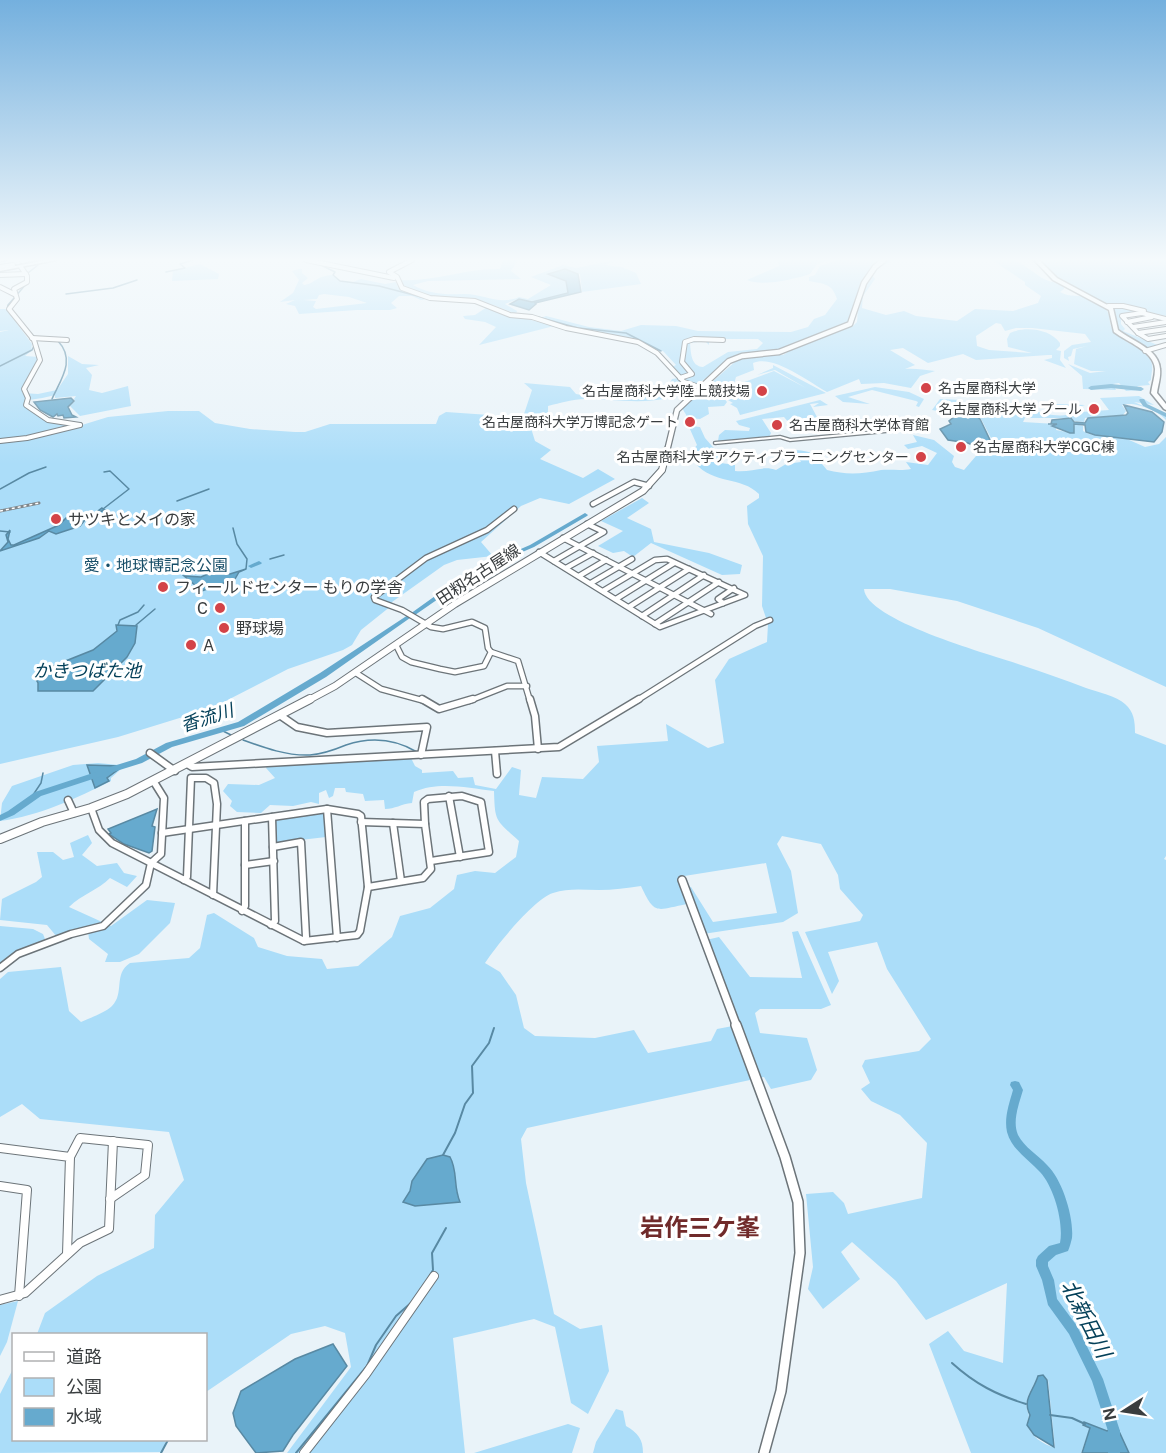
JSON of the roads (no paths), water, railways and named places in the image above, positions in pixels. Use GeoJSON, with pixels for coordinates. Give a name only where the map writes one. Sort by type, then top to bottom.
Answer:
{"type":"FeatureCollection","features":[{"type":"Feature","properties":{"kind":"main road","name":"田籾名古屋線"},"geometry":{"type":"LineString","coordinates":[[0,839],[42,822],[91,808],[154,782],[281,716],[356,673],[425,625],[539,552],[632,499],[649,486],[662,470],[673,421],[681,404],[736,357],[779,352],[840,328]]}},
{"type":"Feature","properties":{"kind":"main road"},"geometry":{"type":"LineString","coordinates":[[1115,328],[1156,362],[1158,368],[1154,393],[1166,408]]}},
{"type":"Feature","properties":{"kind":"street"},"geometry":{"type":"LineString","coordinates":[[0,441],[27,438],[80,425],[48,420],[26,405],[28,398],[24,390],[40,362],[33,339],[24,328]]}},
{"type":"Feature","properties":{"kind":"street"},"geometry":{"type":"LineString","coordinates":[[565,328],[638,342],[657,353],[686,384],[699,387]]}},
{"type":"Feature","properties":{"kind":"street"},"geometry":{"type":"LineString","coordinates":[[1134,328],[1148,339],[1166,336]]}},
{"type":"Feature","properties":{"kind":"street"},"geometry":{"type":"LineString","coordinates":[[1138,333],[1153,328]]}},
{"type":"Feature","properties":{"kind":"street"},"geometry":{"type":"LineString","coordinates":[[33,339],[67,340]]}},
{"type":"Feature","properties":{"kind":"street"},"geometry":{"type":"LineString","coordinates":[[680,378],[692,374],[682,362],[686,341],[723,340]]}},
{"type":"Feature","properties":{"kind":"street"},"geometry":{"type":"LineString","coordinates":[[1145,351],[1166,345]]}},
{"type":"Feature","properties":{"kind":"street"},"geometry":{"type":"LineString","coordinates":[[673,421],[681,421]]}},
{"type":"Feature","properties":{"kind":"street"},"geometry":{"type":"LineString","coordinates":[[715,443],[780,437],[790,440],[886,432]]}},
{"type":"Feature","properties":{"kind":"street"},"geometry":{"type":"LineString","coordinates":[[593,504],[632,482],[649,486]]}},
{"type":"Feature","properties":{"kind":"street"},"geometry":{"type":"LineString","coordinates":[[514,509],[487,530],[426,558],[374,597],[375,600],[404,611],[425,625],[445,629],[463,622],[474,622],[485,628],[488,648],[491,652],[518,661],[535,716],[538,749]]}},
{"type":"Feature","properties":{"kind":"street"},"geometry":{"type":"LineString","coordinates":[[555,561],[604,532],[587,524]]}},
{"type":"Feature","properties":{"kind":"street"},"geometry":{"type":"LineString","coordinates":[[563,538],[711,614]]}},
{"type":"Feature","properties":{"kind":"street"},"geometry":{"type":"LineString","coordinates":[[539,552],[660,627],[745,595],[667,559],[655,560],[603,591]]}},
{"type":"Feature","properties":{"kind":"street"},"geometry":{"type":"LineString","coordinates":[[566,568],[593,553]]}},
{"type":"Feature","properties":{"kind":"street"},"geometry":{"type":"LineString","coordinates":[[591,583],[632,559]]}},
{"type":"Feature","properties":{"kind":"street"},"geometry":{"type":"LineString","coordinates":[[579,576],[606,560]]}},
{"type":"Feature","properties":{"kind":"street"},"geometry":{"type":"LineString","coordinates":[[616,599],[674,563]]}},
{"type":"Feature","properties":{"kind":"street"},"geometry":{"type":"LineString","coordinates":[[628,607],[689,569]]}},
{"type":"Feature","properties":{"kind":"street"},"geometry":{"type":"LineString","coordinates":[[642,616],[704,575]]}},
{"type":"Feature","properties":{"kind":"street"},"geometry":{"type":"LineString","coordinates":[[655,624],[719,582]]}},
{"type":"Feature","properties":{"kind":"street"},"geometry":{"type":"LineString","coordinates":[[723,603],[718,599],[734,588]]}},
{"type":"Feature","properties":{"kind":"street"},"geometry":{"type":"LineString","coordinates":[[187,764],[192,767],[559,747],[712,655],[755,626],[770,620]]}},
{"type":"Feature","properties":{"kind":"street"},"geometry":{"type":"LineString","coordinates":[[396,645],[402,657],[411,662],[455,672],[484,666],[491,652]]}},
{"type":"Feature","properties":{"kind":"street"},"geometry":{"type":"LineString","coordinates":[[356,673],[381,689],[420,698],[439,709],[507,686],[527,686]]}},
{"type":"Feature","properties":{"kind":"street"},"geometry":{"type":"LineString","coordinates":[[281,716],[297,728],[327,733],[426,727],[422,755]]}},
{"type":"Feature","properties":{"kind":"street"},"geometry":{"type":"LineString","coordinates":[[495,751],[497,774]]}},
{"type":"Feature","properties":{"kind":"street"},"geometry":{"type":"LineString","coordinates":[[152,754],[174,771]]}},
{"type":"Feature","properties":{"kind":"street"},"geometry":{"type":"LineString","coordinates":[[184,880],[187,877],[191,778],[206,778],[214,783],[216,825],[213,896]]}},
{"type":"Feature","properties":{"kind":"street"},"geometry":{"type":"LineString","coordinates":[[0,968],[18,954],[71,934],[103,926],[146,885],[151,863],[161,854],[164,795],[154,782]]}},
{"type":"Feature","properties":{"kind":"street"},"geometry":{"type":"LineString","coordinates":[[368,887],[423,878],[432,869],[425,824],[424,802],[459,795],[481,802],[489,852],[431,861]]}},
{"type":"Feature","properties":{"kind":"street"},"geometry":{"type":"LineString","coordinates":[[449,796],[460,856]]}},
{"type":"Feature","properties":{"kind":"street"},"geometry":{"type":"LineString","coordinates":[[68,800],[74,813]]}},
{"type":"Feature","properties":{"kind":"street"},"geometry":{"type":"LineString","coordinates":[[91,808],[95,824],[105,837],[213,896],[304,941],[357,935],[360,931],[368,887],[361,822],[358,814],[327,809],[162,833]]}},
{"type":"Feature","properties":{"kind":"street"},"geometry":{"type":"LineString","coordinates":[[327,809],[337,938]]}},
{"type":"Feature","properties":{"kind":"street"},"geometry":{"type":"LineString","coordinates":[[271,925],[275,921],[272,817]]}},
{"type":"Feature","properties":{"kind":"street"},"geometry":{"type":"LineString","coordinates":[[242,910],[245,906],[245,821]]}},
{"type":"Feature","properties":{"kind":"street"},"geometry":{"type":"LineString","coordinates":[[361,822],[425,824]]}},
{"type":"Feature","properties":{"kind":"street"},"geometry":{"type":"LineString","coordinates":[[393,823],[401,881]]}},
{"type":"Feature","properties":{"kind":"street"},"geometry":{"type":"LineString","coordinates":[[273,847],[301,842],[306,937],[304,941]]}},
{"type":"Feature","properties":{"kind":"street"},"geometry":{"type":"LineString","coordinates":[[245,865],[274,861]]}},
{"type":"Feature","properties":{"kind":"street"},"geometry":{"type":"LineString","coordinates":[[682,880],[785,1157],[798,1202],[801,1233],[797,1288],[782,1391],[764,1453]]}},
{"type":"Feature","properties":{"kind":"street"},"geometry":{"type":"LineString","coordinates":[[67,1254],[70,1158],[80,1138],[148,1145],[145,1175],[110,1199]]}},
{"type":"Feature","properties":{"kind":"street"},"geometry":{"type":"LineString","coordinates":[[0,1300],[19,1296],[80,1243],[109,1229],[113,1142]]}},
{"type":"Feature","properties":{"kind":"street"},"geometry":{"type":"LineString","coordinates":[[0,1148],[70,1158]]}},
{"type":"Feature","properties":{"kind":"street"},"geometry":{"type":"LineString","coordinates":[[0,1186],[27,1190],[19,1296]]}},
{"type":"Feature","properties":{"kind":"street"},"geometry":{"type":"LineString","coordinates":[[304,1453],[366,1374],[434,1276]]}},
{"type":"Feature","properties":{"kind":"water"},"geometry":{"type":"Polygon","coordinates":[[[71,398],[74,401],[68,407],[72,415],[76,417],[64,418],[63,415],[58,416],[57,414],[53,417],[40,410],[34,402],[71,398]]]}},
{"type":"Feature","properties":{"kind":"water"},"geometry":{"type":"Polygon","coordinates":[[[1124,405],[1152,412],[1164,422],[1162,432],[1154,442],[1095,435],[1086,432],[1085,425],[1074,424],[1074,433],[1070,433],[1052,426],[1057,424],[1051,424],[1052,420],[1071,418],[1074,422],[1085,423],[1088,418],[1126,415],[1128,413],[1124,405]]]}},
{"type":"Feature","properties":{"kind":"water"},"geometry":{"type":"Polygon","coordinates":[[[968,411],[980,419],[990,440],[982,444],[980,449],[968,443],[948,440],[940,429],[951,424],[949,421],[956,412],[968,411]]]}},
{"type":"Feature","properties":{"kind":"water"},"geometry":{"type":"Polygon","coordinates":[[[102,508],[105,510],[88,516],[80,526],[56,534],[49,531],[39,538],[0,551],[8,542],[6,535],[10,530],[8,539],[11,545],[14,545],[59,525],[66,518],[95,513],[102,508]]]}},
{"type":"Feature","properties":{"kind":"water"},"geometry":{"type":"Polygon","coordinates":[[[246,569],[239,572],[235,579],[202,591],[184,576],[201,577],[212,572],[230,574],[246,569]]]}},
{"type":"Feature","properties":{"kind":"water","name":"かきつばた池"},"geometry":{"type":"Polygon","coordinates":[[[116,625],[137,626],[135,643],[127,657],[93,691],[38,691],[38,683],[34,676],[38,672],[93,650],[117,631],[116,625]]]}},
{"type":"Feature","properties":{"kind":"water"},"geometry":{"type":"Polygon","coordinates":[[[87,765],[118,766],[119,769],[107,778],[109,781],[95,788],[87,765]]]}},
{"type":"Feature","properties":{"kind":"water"},"geometry":{"type":"Polygon","coordinates":[[[157,809],[152,826],[155,827],[152,851],[149,853],[124,844],[109,834],[111,833],[108,829],[157,809]]]}},
{"type":"Feature","properties":{"kind":"water"},"geometry":{"type":"Polygon","coordinates":[[[443,1155],[450,1157],[452,1162],[460,1202],[415,1206],[403,1202],[410,1191],[412,1181],[427,1159],[443,1155]]]}},
{"type":"Feature","properties":{"kind":"water"},"geometry":{"type":"Polygon","coordinates":[[[333,1344],[347,1366],[283,1451],[256,1453],[236,1426],[233,1413],[241,1391],[295,1359],[333,1344]]]}},
{"type":"Feature","properties":{"kind":"water"},"geometry":{"type":"Polygon","coordinates":[[[1043,1375],[1047,1380],[1054,1447],[1034,1435],[1027,1425],[1030,1415],[1028,1400],[1038,1376],[1043,1375]]]}},
{"type":"Feature","properties":{"kind":"water"},"geometry":{"type":"Polygon","coordinates":[[[1110,1416],[1129,1453],[1082,1453],[1090,1428],[1083,1425],[1084,1422],[1107,1431],[1113,1427],[1110,1416]]]}},
{"type":"Feature","properties":{"kind":"waterway"},"geometry":{"type":"LineString","coordinates":[[22,328],[32,339]]}},
{"type":"Feature","properties":{"kind":"waterway"},"geometry":{"type":"LineString","coordinates":[[577,328],[626,333],[661,351]]}},
{"type":"Feature","properties":{"kind":"waterway"},"geometry":{"type":"LineString","coordinates":[[52,399],[63,377],[66,362],[66,355],[58,341]]}},
{"type":"Feature","properties":{"kind":"waterway"},"geometry":{"type":"LineString","coordinates":[[0,366],[32,350],[34,346]]}},
{"type":"Feature","properties":{"kind":"waterway"},"geometry":{"type":"LineString","coordinates":[[1091,388],[1111,386],[1141,389]]}},
{"type":"Feature","properties":{"kind":"waterway"},"geometry":{"type":"LineString","coordinates":[[1142,400],[1145,405],[1166,415]]}},
{"type":"Feature","properties":{"kind":"waterway"},"geometry":{"type":"LineString","coordinates":[[0,489],[29,473],[46,467]]}},
{"type":"Feature","properties":{"kind":"waterway"},"geometry":{"type":"LineString","coordinates":[[103,509],[129,489],[110,471],[104,472]]}},
{"type":"Feature","properties":{"kind":"waterway"},"geometry":{"type":"LineString","coordinates":[[177,501],[209,489]]}},
{"type":"Feature","properties":{"kind":"waterway","name":"香流川"},"geometry":{"type":"LineString","coordinates":[[453,586],[477,570],[532,546],[585,515]]}},
{"type":"Feature","properties":{"kind":"waterway"},"geometry":{"type":"LineString","coordinates":[[233,528],[237,544],[247,559],[246,569]]}},
{"type":"Feature","properties":{"kind":"waterway"},"geometry":{"type":"LineString","coordinates":[[0,531],[10,532]]}},
{"type":"Feature","properties":{"kind":"waterway"},"geometry":{"type":"LineString","coordinates":[[270,559],[284,555]]}},
{"type":"Feature","properties":{"kind":"waterway"},"geometry":{"type":"LineString","coordinates":[[251,566],[259,563]]}},
{"type":"Feature","properties":{"kind":"waterway","name":"香流川"},"geometry":{"type":"LineString","coordinates":[[413,614],[451,587]]}},
{"type":"Feature","properties":{"kind":"waterway"},"geometry":{"type":"LineString","coordinates":[[118,625],[120,620],[138,612],[144,605]]}},
{"type":"Feature","properties":{"kind":"waterway"},"geometry":{"type":"LineString","coordinates":[[136,625],[155,609]]}},
{"type":"Feature","properties":{"kind":"waterway","name":"香流川"},"geometry":{"type":"LineString","coordinates":[[110,770],[139,761],[169,745],[241,724],[323,675],[408,617]]}},
{"type":"Feature","properties":{"kind":"waterway","name":"香流川"},"geometry":{"type":"LineString","coordinates":[[223,731],[231,735]]}},
{"type":"Feature","properties":{"kind":"waterway"},"geometry":{"type":"LineString","coordinates":[[243,740],[276,751],[301,755],[319,754],[355,742],[373,740],[400,744],[417,752]]}},
{"type":"Feature","properties":{"kind":"waterway"},"geometry":{"type":"LineString","coordinates":[[31,798],[41,783],[43,773]]}},
{"type":"Feature","properties":{"kind":"waterway","name":"香流川"},"geometry":{"type":"LineString","coordinates":[[0,818],[38,794],[99,774]]}},
{"type":"Feature","properties":{"kind":"waterway"},"geometry":{"type":"LineString","coordinates":[[443,1155],[455,1133],[465,1104],[473,1093],[472,1066],[489,1043],[494,1028]]}},
{"type":"Feature","properties":{"kind":"waterway","name":"北新田川"},"geometry":{"type":"LineString","coordinates":[[1015,1085],[1018,1090],[1011,1120],[1014,1137],[1017,1143],[1048,1173],[1056,1188],[1066,1221],[1064,1247],[1053,1250],[1042,1260],[1042,1266],[1048,1280],[1052,1301],[1073,1330],[1097,1379],[1114,1431],[1114,1453]]}},
{"type":"Feature","properties":{"kind":"waterway"},"geometry":{"type":"LineString","coordinates":[[428,1279],[433,1270],[432,1253],[446,1228]]}},
{"type":"Feature","properties":{"kind":"waterway"},"geometry":{"type":"LineString","coordinates":[[296,1453],[367,1366],[376,1345],[396,1316],[412,1302]]}},
{"type":"Feature","properties":{"kind":"waterway"},"geometry":{"type":"LineString","coordinates":[[952,1363],[987,1388],[1026,1404]]}},
{"type":"Feature","properties":{"kind":"waterway"},"geometry":{"type":"LineString","coordinates":[[1050,1415],[1072,1418],[1085,1424]]}},
{"type":"Feature","properties":{"kind":"waterway"},"geometry":{"type":"LineString","coordinates":[[161,1453],[167,1441]]}},
{"type":"Feature","properties":{"kind":"railway"},"geometry":{"type":"LineString","coordinates":[[0,511],[39,503]]}},
{"type":"Feature","properties":{"kind":"place","name":"名古屋商科大学"},"geometry":{"type":"Point","coordinates":[926,388]}},
{"type":"Feature","properties":{"kind":"place","name":"名古屋商科大学陸上競技場"},"geometry":{"type":"Point","coordinates":[762,391]}},
{"type":"Feature","properties":{"kind":"place","name":"名古屋商科大学 プール"},"geometry":{"type":"Point","coordinates":[1094,409]}},
{"type":"Feature","properties":{"kind":"place","name":"名古屋商科大学万博記念ゲート"},"geometry":{"type":"Point","coordinates":[690,422]}},
{"type":"Feature","properties":{"kind":"place","name":"名古屋商科大学体育館"},"geometry":{"type":"Point","coordinates":[777,425]}},
{"type":"Feature","properties":{"kind":"place","name":"名古屋商科大学CGC棟"},"geometry":{"type":"Point","coordinates":[961,447]}},
{"type":"Feature","properties":{"kind":"place","name":"名古屋商科大学アクティブラーニングセンター"},"geometry":{"type":"Point","coordinates":[921,457]}},
{"type":"Feature","properties":{"kind":"place","name":"サツキとメイの家"},"geometry":{"type":"Point","coordinates":[56,519]}},
{"type":"Feature","properties":{"kind":"place","name":"フィールドセンター もりの学舎"},"geometry":{"type":"Point","coordinates":[163,587]}},
{"type":"Feature","properties":{"kind":"place","name":"C"},"geometry":{"type":"Point","coordinates":[220,608]}},
{"type":"Feature","properties":{"kind":"place","name":"野球場"},"geometry":{"type":"Point","coordinates":[224,628]}},
{"type":"Feature","properties":{"kind":"place","name":"A"},"geometry":{"type":"Point","coordinates":[191,645]}},
{"type":"Feature","properties":{"kind":"district","name":"岩作三ケ峯"},"geometry":{"type":"Point","coordinates":[700,1228]}},
{"type":"Feature","properties":{"kind":"park label","name":"愛・地球博記念公園"},"geometry":{"type":"Point","coordinates":[156,565]}}]}
